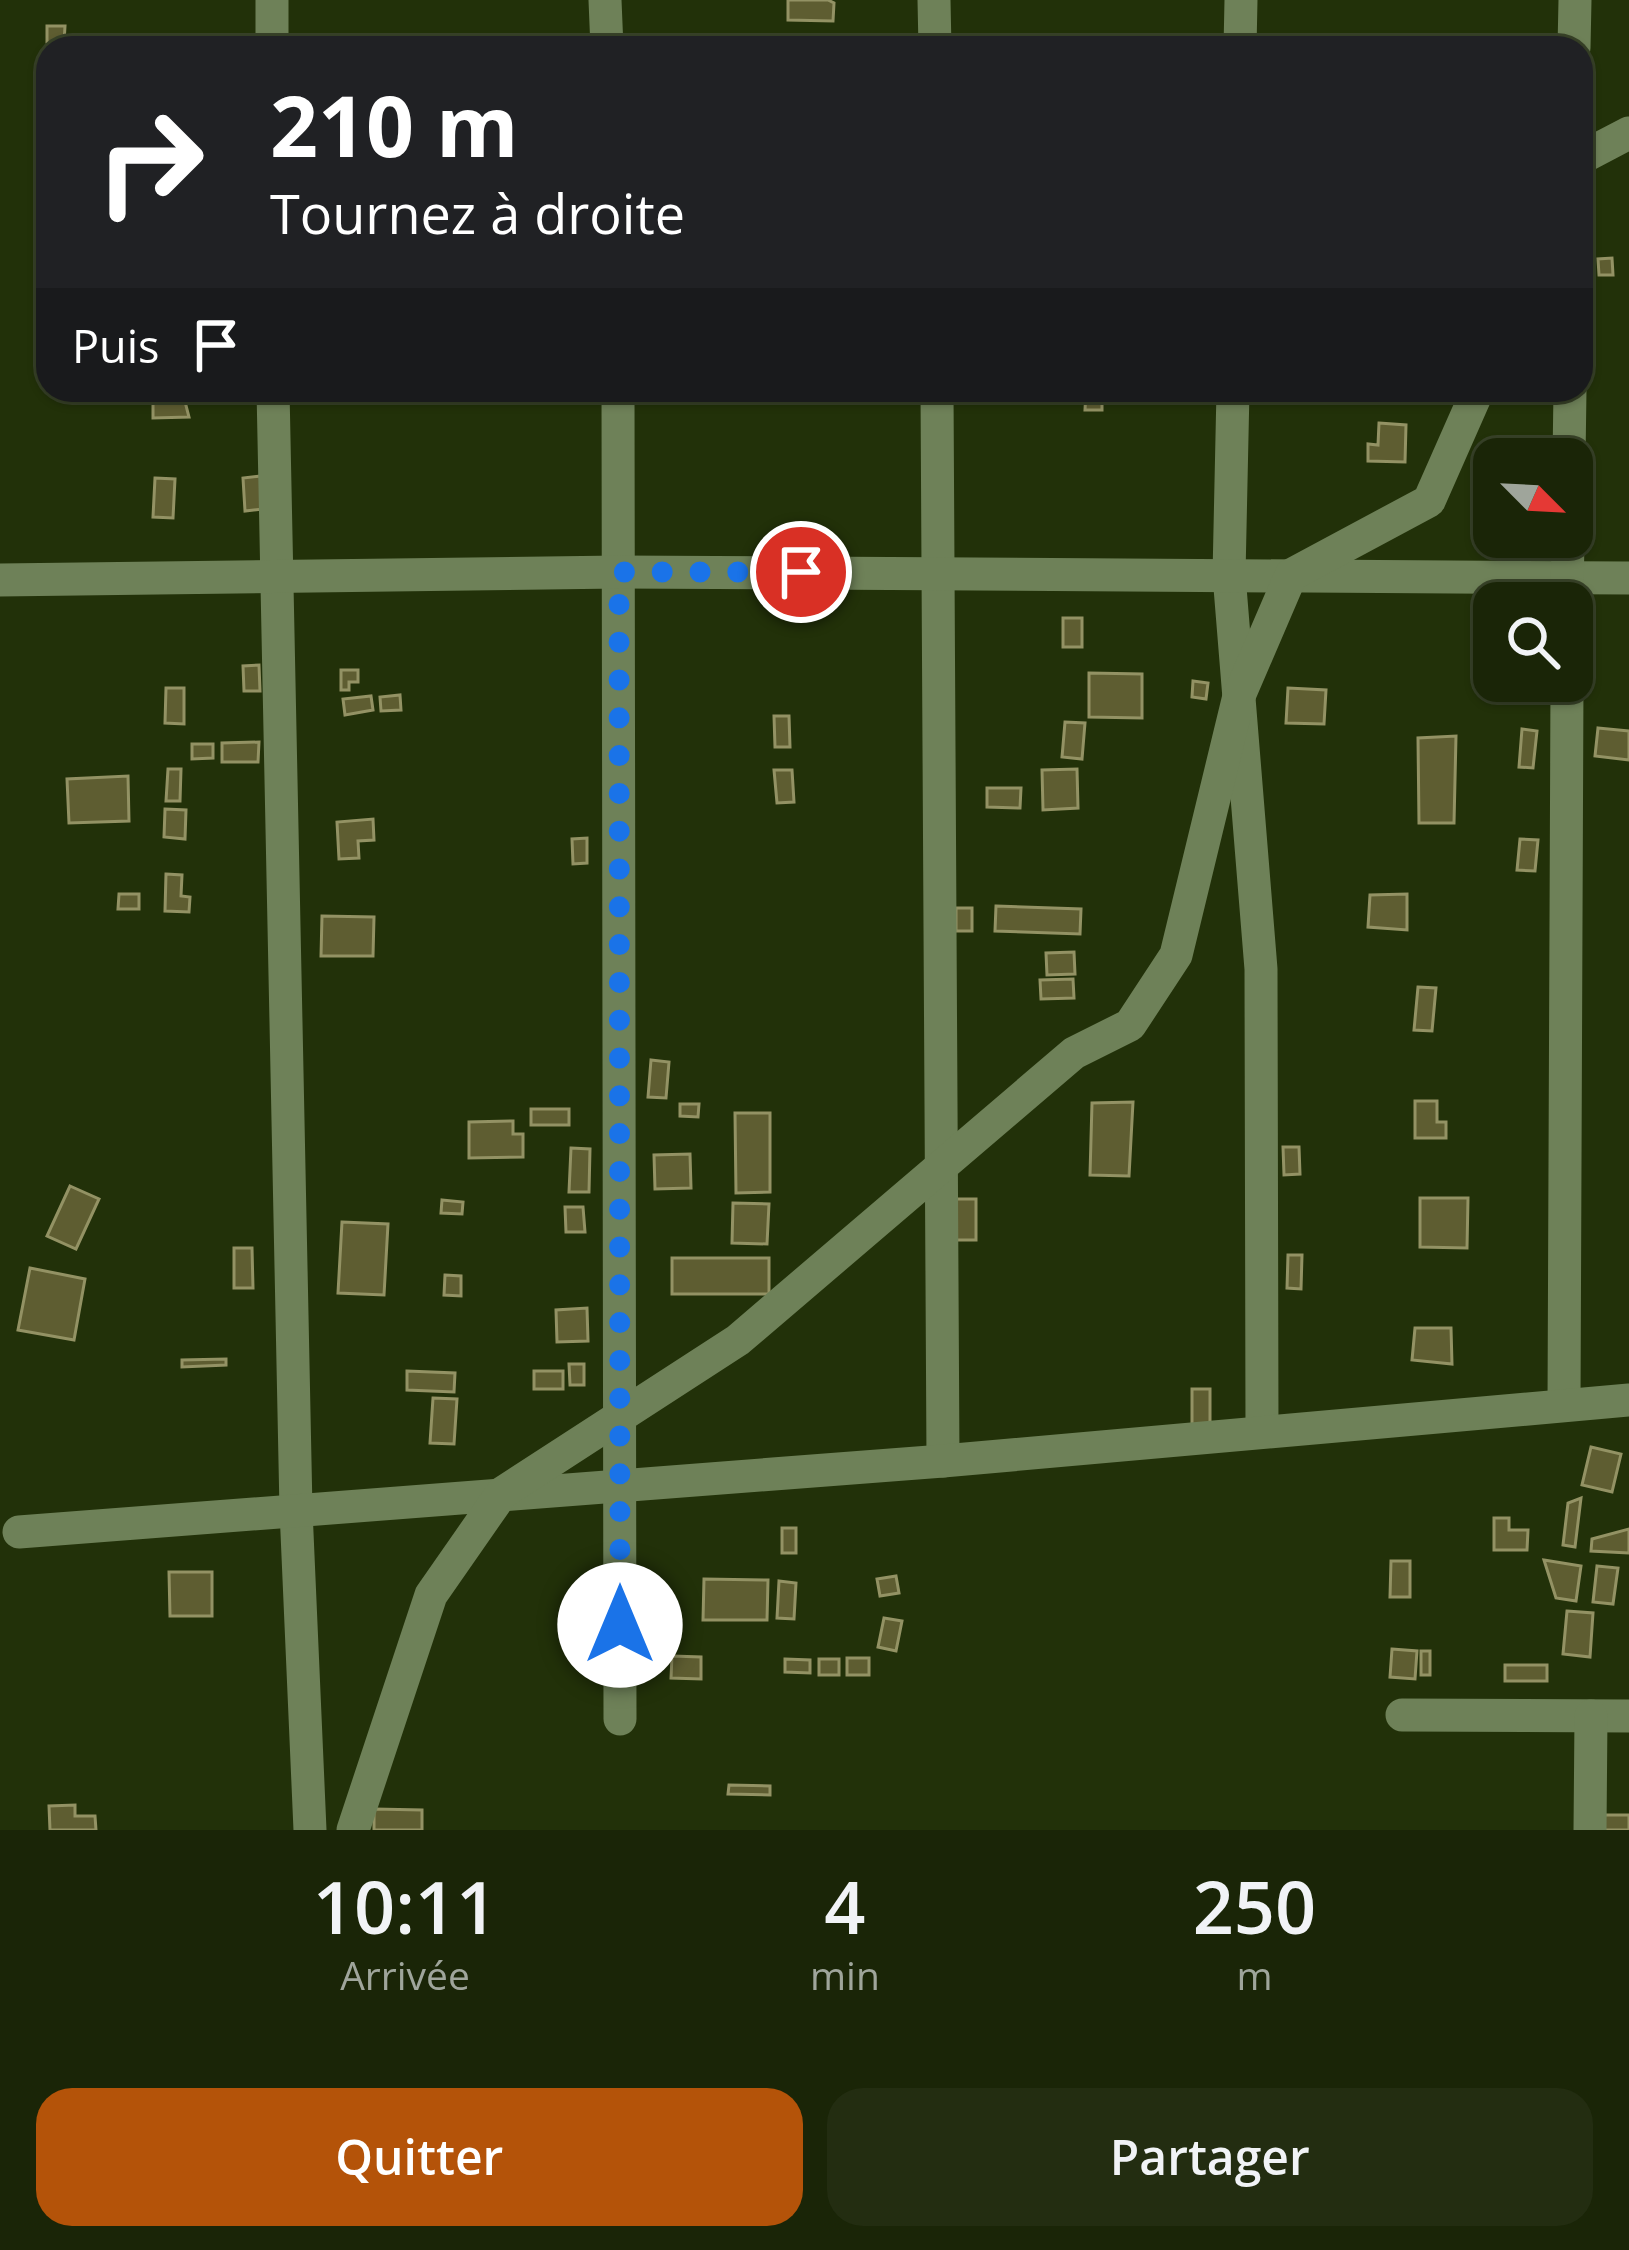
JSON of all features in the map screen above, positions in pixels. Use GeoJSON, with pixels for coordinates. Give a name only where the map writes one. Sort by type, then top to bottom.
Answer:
{"type":"FeatureCollection","features":[{"type":"Feature","properties":{"kind":"street"},"geometry":{"type":"LineString","coordinates":[[272,0],[272,36]]}},
{"type":"Feature","properties":{"kind":"street"},"geometry":{"type":"LineString","coordinates":[[605,0],[606,36]]}},
{"type":"Feature","properties":{"kind":"street"},"geometry":{"type":"LineString","coordinates":[[934,0],[935,36]]}},
{"type":"Feature","properties":{"kind":"street"},"geometry":{"type":"LineString","coordinates":[[1240,36],[1241,0]]}},
{"type":"Feature","properties":{"kind":"street"},"geometry":{"type":"LineString","coordinates":[[1574,0],[1574,36]]}},
{"type":"Feature","properties":{"kind":"street"},"geometry":{"type":"LineString","coordinates":[[1593,152],[1629,133]]}},
{"type":"Feature","properties":{"kind":"street"},"geometry":{"type":"LineString","coordinates":[[273,402],[296,1510],[310,1830]]}},
{"type":"Feature","properties":{"kind":"street"},"geometry":{"type":"LineString","coordinates":[[618,402],[620,1719]]}},
{"type":"Feature","properties":{"kind":"street"},"geometry":{"type":"LineString","coordinates":[[937,402],[943,1461]]}},
{"type":"Feature","properties":{"kind":"street"},"geometry":{"type":"LineString","coordinates":[[1233,402],[1229,574],[1261,969],[1262,1431]]}},
{"type":"Feature","properties":{"kind":"street"},"geometry":{"type":"LineString","coordinates":[[353,1830],[431,1595],[502,1493],[619,1422],[738,1340],[1074,1053],[1130,1024],[1176,955],[1239,696],[1291,575],[1429,501],[1473,402]]}},
{"type":"Feature","properties":{"kind":"street"},"geometry":{"type":"LineString","coordinates":[[1569,438],[1570,402]]}},
{"type":"Feature","properties":{"kind":"street"},"geometry":{"type":"LineString","coordinates":[[0,580],[938,572],[1291,575],[1473,585]]}},
{"type":"Feature","properties":{"kind":"street"},"geometry":{"type":"LineString","coordinates":[[1593,585],[1629,578]]}},
{"type":"Feature","properties":{"kind":"street"},"geometry":{"type":"LineString","coordinates":[[1564,1405],[1567,702]]}},
{"type":"Feature","properties":{"kind":"street"},"geometry":{"type":"LineString","coordinates":[[19,1532],[943,1461],[1629,1400]]}},
{"type":"Feature","properties":{"kind":"street"},"geometry":{"type":"LineString","coordinates":[[1402,1715],[1629,1716]]}},
{"type":"Feature","properties":{"kind":"street"},"geometry":{"type":"LineString","coordinates":[[1590,1830],[1591,1716]]}},
{"type":"Feature","properties":{"kind":"building"},"geometry":{"type":"Polygon","coordinates":[[[788,0],[828,0],[834,3],[833,21],[788,20],[788,0]]]}},
{"type":"Feature","properties":{"kind":"building"},"geometry":{"type":"Polygon","coordinates":[[[47,26],[65,26],[64,36],[47,36],[47,26]]]}},
{"type":"Feature","properties":{"kind":"building"},"geometry":{"type":"Polygon","coordinates":[[[1612,258],[1613,275],[1599,275],[1598,259],[1612,258]]]}},
{"type":"Feature","properties":{"kind":"building"},"geometry":{"type":"Polygon","coordinates":[[[153,402],[185,402],[189,417],[153,418],[153,402]]]}},
{"type":"Feature","properties":{"kind":"building"},"geometry":{"type":"Polygon","coordinates":[[[1085,402],[1102,402],[1102,410],[1085,410],[1085,402]]]}},
{"type":"Feature","properties":{"kind":"building"},"geometry":{"type":"Polygon","coordinates":[[[1379,423],[1406,425],[1405,462],[1368,461],[1368,444],[1378,445],[1379,423]]]}},
{"type":"Feature","properties":{"kind":"building"},"geometry":{"type":"Polygon","coordinates":[[[261,476],[264,509],[245,511],[243,478],[261,476]]]}},
{"type":"Feature","properties":{"kind":"building"},"geometry":{"type":"Polygon","coordinates":[[[155,478],[175,479],[173,518],[153,517],[155,478]]]}},
{"type":"Feature","properties":{"kind":"building"},"geometry":{"type":"Polygon","coordinates":[[[1063,618],[1082,618],[1082,647],[1063,647],[1063,618]]]}},
{"type":"Feature","properties":{"kind":"building"},"geometry":{"type":"Polygon","coordinates":[[[259,665],[260,691],[244,691],[243,666],[259,665]]]}},
{"type":"Feature","properties":{"kind":"building"},"geometry":{"type":"Polygon","coordinates":[[[341,670],[358,670],[358,682],[349,682],[349,690],[341,690],[341,670]]]}},
{"type":"Feature","properties":{"kind":"building"},"geometry":{"type":"Polygon","coordinates":[[[1089,673],[1142,674],[1142,718],[1089,717],[1089,673]]]}},
{"type":"Feature","properties":{"kind":"building"},"geometry":{"type":"Polygon","coordinates":[[[1193,681],[1208,683],[1206,699],[1192,697],[1193,681]]]}},
{"type":"Feature","properties":{"kind":"building"},"geometry":{"type":"Polygon","coordinates":[[[166,688],[184,688],[184,724],[165,723],[166,688]]]}},
{"type":"Feature","properties":{"kind":"building"},"geometry":{"type":"Polygon","coordinates":[[[1288,688],[1326,690],[1324,724],[1286,723],[1288,688]]]}},
{"type":"Feature","properties":{"kind":"building"},"geometry":{"type":"Polygon","coordinates":[[[400,695],[401,710],[381,711],[380,697],[400,695]]]}},
{"type":"Feature","properties":{"kind":"building"},"geometry":{"type":"Polygon","coordinates":[[[371,696],[373,710],[345,715],[343,699],[371,696]]]}},
{"type":"Feature","properties":{"kind":"building"},"geometry":{"type":"Polygon","coordinates":[[[774,716],[789,716],[790,747],[775,747],[774,716]]]}},
{"type":"Feature","properties":{"kind":"building"},"geometry":{"type":"Polygon","coordinates":[[[1065,722],[1085,723],[1082,759],[1062,757],[1065,722]]]}},
{"type":"Feature","properties":{"kind":"building"},"geometry":{"type":"Polygon","coordinates":[[[1598,728],[1629,731],[1629,760],[1595,756],[1598,728]]]}},
{"type":"Feature","properties":{"kind":"building"},"geometry":{"type":"Polygon","coordinates":[[[1522,729],[1537,731],[1533,768],[1519,767],[1522,729]]]}},
{"type":"Feature","properties":{"kind":"building"},"geometry":{"type":"Polygon","coordinates":[[[1456,736],[1454,823],[1419,823],[1418,738],[1456,736]]]}},
{"type":"Feature","properties":{"kind":"building"},"geometry":{"type":"Polygon","coordinates":[[[259,742],[258,762],[222,762],[222,743],[259,742]]]}},
{"type":"Feature","properties":{"kind":"building"},"geometry":{"type":"Polygon","coordinates":[[[192,744],[213,744],[213,758],[192,759],[192,744]]]}},
{"type":"Feature","properties":{"kind":"building"},"geometry":{"type":"Polygon","coordinates":[[[168,769],[181,769],[180,801],[166,801],[168,769]]]}},
{"type":"Feature","properties":{"kind":"building"},"geometry":{"type":"Polygon","coordinates":[[[1077,769],[1078,808],[1043,810],[1042,770],[1077,769]]]}},
{"type":"Feature","properties":{"kind":"building"},"geometry":{"type":"Polygon","coordinates":[[[774,770],[792,770],[794,802],[777,803],[774,770]]]}},
{"type":"Feature","properties":{"kind":"building"},"geometry":{"type":"Polygon","coordinates":[[[128,776],[129,821],[69,823],[67,779],[128,776]]]}},
{"type":"Feature","properties":{"kind":"building"},"geometry":{"type":"Polygon","coordinates":[[[987,788],[1021,788],[1020,808],[987,807],[987,788]]]}},
{"type":"Feature","properties":{"kind":"building"},"geometry":{"type":"Polygon","coordinates":[[[165,809],[186,810],[185,839],[164,837],[165,809]]]}},
{"type":"Feature","properties":{"kind":"building"},"geometry":{"type":"Polygon","coordinates":[[[373,819],[374,840],[358,841],[359,858],[339,859],[337,822],[373,819]]]}},
{"type":"Feature","properties":{"kind":"building"},"geometry":{"type":"Polygon","coordinates":[[[587,838],[587,863],[573,864],[572,839],[587,838]]]}},
{"type":"Feature","properties":{"kind":"building"},"geometry":{"type":"Polygon","coordinates":[[[1520,839],[1538,840],[1535,871],[1517,870],[1520,839]]]}},
{"type":"Feature","properties":{"kind":"building"},"geometry":{"type":"Polygon","coordinates":[[[166,874],[182,875],[181,896],[190,897],[189,912],[165,911],[166,874]]]}},
{"type":"Feature","properties":{"kind":"building"},"geometry":{"type":"Polygon","coordinates":[[[119,894],[139,894],[139,909],[118,909],[119,894]]]}},
{"type":"Feature","properties":{"kind":"building"},"geometry":{"type":"Polygon","coordinates":[[[1407,894],[1407,930],[1368,927],[1370,895],[1407,894]]]}},
{"type":"Feature","properties":{"kind":"building"},"geometry":{"type":"Polygon","coordinates":[[[996,906],[1081,909],[1080,934],[995,931],[996,906]]]}},
{"type":"Feature","properties":{"kind":"building"},"geometry":{"type":"Polygon","coordinates":[[[956,908],[972,908],[972,931],[956,931],[956,908]]]}},
{"type":"Feature","properties":{"kind":"building"},"geometry":{"type":"Polygon","coordinates":[[[322,916],[374,917],[373,956],[321,956],[322,916]]]}},
{"type":"Feature","properties":{"kind":"building"},"geometry":{"type":"Polygon","coordinates":[[[1074,952],[1075,974],[1047,975],[1046,953],[1074,952]]]}},
{"type":"Feature","properties":{"kind":"building"},"geometry":{"type":"Polygon","coordinates":[[[1073,979],[1074,998],[1041,999],[1040,980],[1073,979]]]}},
{"type":"Feature","properties":{"kind":"building"},"geometry":{"type":"Polygon","coordinates":[[[1418,987],[1436,988],[1432,1031],[1414,1030],[1418,987]]]}},
{"type":"Feature","properties":{"kind":"building"},"geometry":{"type":"Polygon","coordinates":[[[651,1060],[669,1062],[666,1098],[648,1097],[651,1060]]]}},
{"type":"Feature","properties":{"kind":"building"},"geometry":{"type":"Polygon","coordinates":[[[1415,1101],[1437,1101],[1437,1122],[1446,1122],[1446,1138],[1415,1138],[1415,1101]]]}},
{"type":"Feature","properties":{"kind":"building"},"geometry":{"type":"Polygon","coordinates":[[[1133,1102],[1129,1176],[1090,1175],[1092,1103],[1133,1102]]]}},
{"type":"Feature","properties":{"kind":"building"},"geometry":{"type":"Polygon","coordinates":[[[680,1104],[699,1104],[698,1117],[680,1116],[680,1104]]]}},
{"type":"Feature","properties":{"kind":"building"},"geometry":{"type":"Polygon","coordinates":[[[531,1109],[569,1109],[569,1125],[531,1125],[531,1109]]]}},
{"type":"Feature","properties":{"kind":"building"},"geometry":{"type":"Polygon","coordinates":[[[735,1113],[770,1113],[770,1192],[736,1193],[735,1113]]]}},
{"type":"Feature","properties":{"kind":"building"},"geometry":{"type":"Polygon","coordinates":[[[513,1121],[513,1134],[523,1134],[523,1157],[469,1158],[469,1122],[513,1121]]]}},
{"type":"Feature","properties":{"kind":"building"},"geometry":{"type":"Polygon","coordinates":[[[1283,1147],[1299,1147],[1300,1174],[1284,1175],[1283,1147]]]}},
{"type":"Feature","properties":{"kind":"building"},"geometry":{"type":"Polygon","coordinates":[[[571,1148],[590,1149],[589,1192],[569,1192],[571,1148]]]}},
{"type":"Feature","properties":{"kind":"building"},"geometry":{"type":"Polygon","coordinates":[[[690,1154],[691,1188],[655,1189],[654,1155],[690,1154]]]}},
{"type":"Feature","properties":{"kind":"building"},"geometry":{"type":"Polygon","coordinates":[[[70,1186],[99,1199],[76,1249],[47,1236],[70,1186]]]}},
{"type":"Feature","properties":{"kind":"building"},"geometry":{"type":"Polygon","coordinates":[[[1420,1198],[1468,1198],[1467,1248],[1420,1247],[1420,1198]]]}},
{"type":"Feature","properties":{"kind":"building"},"geometry":{"type":"Polygon","coordinates":[[[956,1199],[976,1199],[976,1240],[956,1240],[956,1199]]]}},
{"type":"Feature","properties":{"kind":"building"},"geometry":{"type":"Polygon","coordinates":[[[442,1200],[463,1202],[462,1214],[441,1213],[442,1200]]]}},
{"type":"Feature","properties":{"kind":"building"},"geometry":{"type":"Polygon","coordinates":[[[733,1203],[769,1204],[767,1244],[732,1243],[733,1203]]]}},
{"type":"Feature","properties":{"kind":"building"},"geometry":{"type":"Polygon","coordinates":[[[565,1207],[583,1207],[585,1232],[566,1232],[565,1207]]]}},
{"type":"Feature","properties":{"kind":"building"},"geometry":{"type":"Polygon","coordinates":[[[342,1222],[388,1224],[384,1295],[338,1293],[342,1222]]]}},
{"type":"Feature","properties":{"kind":"building"},"geometry":{"type":"Polygon","coordinates":[[[234,1248],[252,1248],[253,1288],[234,1288],[234,1248]]]}},
{"type":"Feature","properties":{"kind":"building"},"geometry":{"type":"Polygon","coordinates":[[[1288,1255],[1302,1255],[1301,1289],[1287,1288],[1288,1255]]]}},
{"type":"Feature","properties":{"kind":"building"},"geometry":{"type":"Polygon","coordinates":[[[672,1258],[769,1258],[769,1294],[672,1294],[672,1258]]]}},
{"type":"Feature","properties":{"kind":"building"},"geometry":{"type":"Polygon","coordinates":[[[30,1268],[85,1279],[74,1340],[18,1330],[30,1268]]]}},
{"type":"Feature","properties":{"kind":"building"},"geometry":{"type":"Polygon","coordinates":[[[445,1275],[461,1276],[461,1296],[444,1295],[445,1275]]]}},
{"type":"Feature","properties":{"kind":"building"},"geometry":{"type":"Polygon","coordinates":[[[587,1308],[588,1341],[557,1342],[556,1310],[587,1308]]]}},
{"type":"Feature","properties":{"kind":"building"},"geometry":{"type":"Polygon","coordinates":[[[1415,1328],[1451,1328],[1452,1364],[1412,1360],[1415,1328]]]}},
{"type":"Feature","properties":{"kind":"building"},"geometry":{"type":"Polygon","coordinates":[[[226,1359],[226,1365],[182,1367],[182,1360],[226,1359]]]}},
{"type":"Feature","properties":{"kind":"building"},"geometry":{"type":"Polygon","coordinates":[[[569,1364],[584,1364],[584,1385],[570,1385],[569,1364]]]}},
{"type":"Feature","properties":{"kind":"building"},"geometry":{"type":"Polygon","coordinates":[[[407,1371],[455,1373],[454,1392],[407,1390],[407,1371]]]}},
{"type":"Feature","properties":{"kind":"building"},"geometry":{"type":"Polygon","coordinates":[[[534,1371],[563,1371],[563,1389],[534,1389],[534,1371]]]}},
{"type":"Feature","properties":{"kind":"building"},"geometry":{"type":"Polygon","coordinates":[[[1192,1389],[1210,1389],[1210,1427],[1192,1427],[1192,1389]]]}},
{"type":"Feature","properties":{"kind":"building"},"geometry":{"type":"Polygon","coordinates":[[[433,1398],[457,1399],[454,1444],[430,1443],[433,1398]]]}},
{"type":"Feature","properties":{"kind":"building"},"geometry":{"type":"Polygon","coordinates":[[[1591,1447],[1621,1454],[1612,1492],[1582,1485],[1591,1447]]]}},
{"type":"Feature","properties":{"kind":"building"},"geometry":{"type":"Polygon","coordinates":[[[1581,1498],[1575,1547],[1563,1545],[1568,1503],[1581,1498]]]}},
{"type":"Feature","properties":{"kind":"building"},"geometry":{"type":"Polygon","coordinates":[[[1494,1518],[1509,1518],[1509,1530],[1528,1530],[1527,1550],[1494,1550],[1494,1518]]]}},
{"type":"Feature","properties":{"kind":"building"},"geometry":{"type":"Polygon","coordinates":[[[782,1528],[796,1528],[796,1553],[782,1553],[782,1528]]]}},
{"type":"Feature","properties":{"kind":"building"},"geometry":{"type":"Polygon","coordinates":[[[1629,1529],[1629,1553],[1591,1551],[1592,1539],[1629,1529]]]}},
{"type":"Feature","properties":{"kind":"building"},"geometry":{"type":"Polygon","coordinates":[[[1544,1560],[1581,1566],[1576,1601],[1556,1598],[1544,1560]]]}},
{"type":"Feature","properties":{"kind":"building"},"geometry":{"type":"Polygon","coordinates":[[[1391,1561],[1410,1561],[1410,1597],[1390,1597],[1391,1561]]]}},
{"type":"Feature","properties":{"kind":"building"},"geometry":{"type":"Polygon","coordinates":[[[1597,1566],[1618,1568],[1613,1604],[1593,1602],[1597,1566]]]}},
{"type":"Feature","properties":{"kind":"building"},"geometry":{"type":"Polygon","coordinates":[[[169,1572],[212,1572],[212,1616],[170,1616],[169,1572]]]}},
{"type":"Feature","properties":{"kind":"building"},"geometry":{"type":"Polygon","coordinates":[[[896,1576],[899,1593],[880,1596],[877,1579],[896,1576]]]}},
{"type":"Feature","properties":{"kind":"building"},"geometry":{"type":"Polygon","coordinates":[[[704,1579],[768,1580],[767,1620],[703,1620],[704,1579]]]}},
{"type":"Feature","properties":{"kind":"building"},"geometry":{"type":"Polygon","coordinates":[[[779,1581],[796,1583],[794,1619],[777,1618],[779,1581]]]}},
{"type":"Feature","properties":{"kind":"building"},"geometry":{"type":"Polygon","coordinates":[[[588,1611],[588,1652],[568,1652],[567,1612],[588,1611]]]}},
{"type":"Feature","properties":{"kind":"building"},"geometry":{"type":"Polygon","coordinates":[[[1567,1611],[1593,1613],[1590,1657],[1563,1654],[1567,1611]]]}},
{"type":"Feature","properties":{"kind":"building"},"geometry":{"type":"Polygon","coordinates":[[[649,1618],[666,1620],[662,1652],[646,1651],[649,1618]]]}},
{"type":"Feature","properties":{"kind":"building"},"geometry":{"type":"Polygon","coordinates":[[[884,1618],[902,1621],[896,1651],[878,1647],[884,1618]]]}},
{"type":"Feature","properties":{"kind":"building"},"geometry":{"type":"Polygon","coordinates":[[[1392,1649],[1417,1651],[1415,1679],[1390,1677],[1392,1649]]]}},
{"type":"Feature","properties":{"kind":"building"},"geometry":{"type":"Polygon","coordinates":[[[1421,1651],[1430,1651],[1430,1675],[1421,1675],[1421,1651]]]}},
{"type":"Feature","properties":{"kind":"building"},"geometry":{"type":"Polygon","coordinates":[[[672,1656],[701,1657],[701,1679],[671,1678],[672,1656]]]}},
{"type":"Feature","properties":{"kind":"building"},"geometry":{"type":"Polygon","coordinates":[[[847,1658],[869,1658],[869,1675],[847,1675],[847,1658]]]}},
{"type":"Feature","properties":{"kind":"building"},"geometry":{"type":"Polygon","coordinates":[[[785,1659],[810,1660],[810,1673],[785,1672],[785,1659]]]}},
{"type":"Feature","properties":{"kind":"building"},"geometry":{"type":"Polygon","coordinates":[[[819,1659],[839,1659],[839,1675],[819,1675],[819,1659]]]}},
{"type":"Feature","properties":{"kind":"building"},"geometry":{"type":"Polygon","coordinates":[[[1505,1665],[1547,1665],[1547,1681],[1505,1681],[1505,1665]]]}},
{"type":"Feature","properties":{"kind":"building"},"geometry":{"type":"Polygon","coordinates":[[[729,1785],[770,1786],[770,1795],[728,1794],[729,1785]]]}},
{"type":"Feature","properties":{"kind":"building"},"geometry":{"type":"Polygon","coordinates":[[[75,1805],[75,1816],[95,1816],[96,1830],[50,1830],[49,1806],[75,1805]]]}},
{"type":"Feature","properties":{"kind":"building"},"geometry":{"type":"Polygon","coordinates":[[[374,1809],[422,1810],[422,1830],[374,1830],[374,1809]]]}},
{"type":"Feature","properties":{"kind":"building"},"geometry":{"type":"Polygon","coordinates":[[[1604,1815],[1629,1815],[1629,1830],[1604,1830],[1604,1815]]]}},
{"type":"Feature","properties":{"kind":"route"},"geometry":{"type":"LineString","coordinates":[[620,1625],[619,572],[801,572]]}}]}
